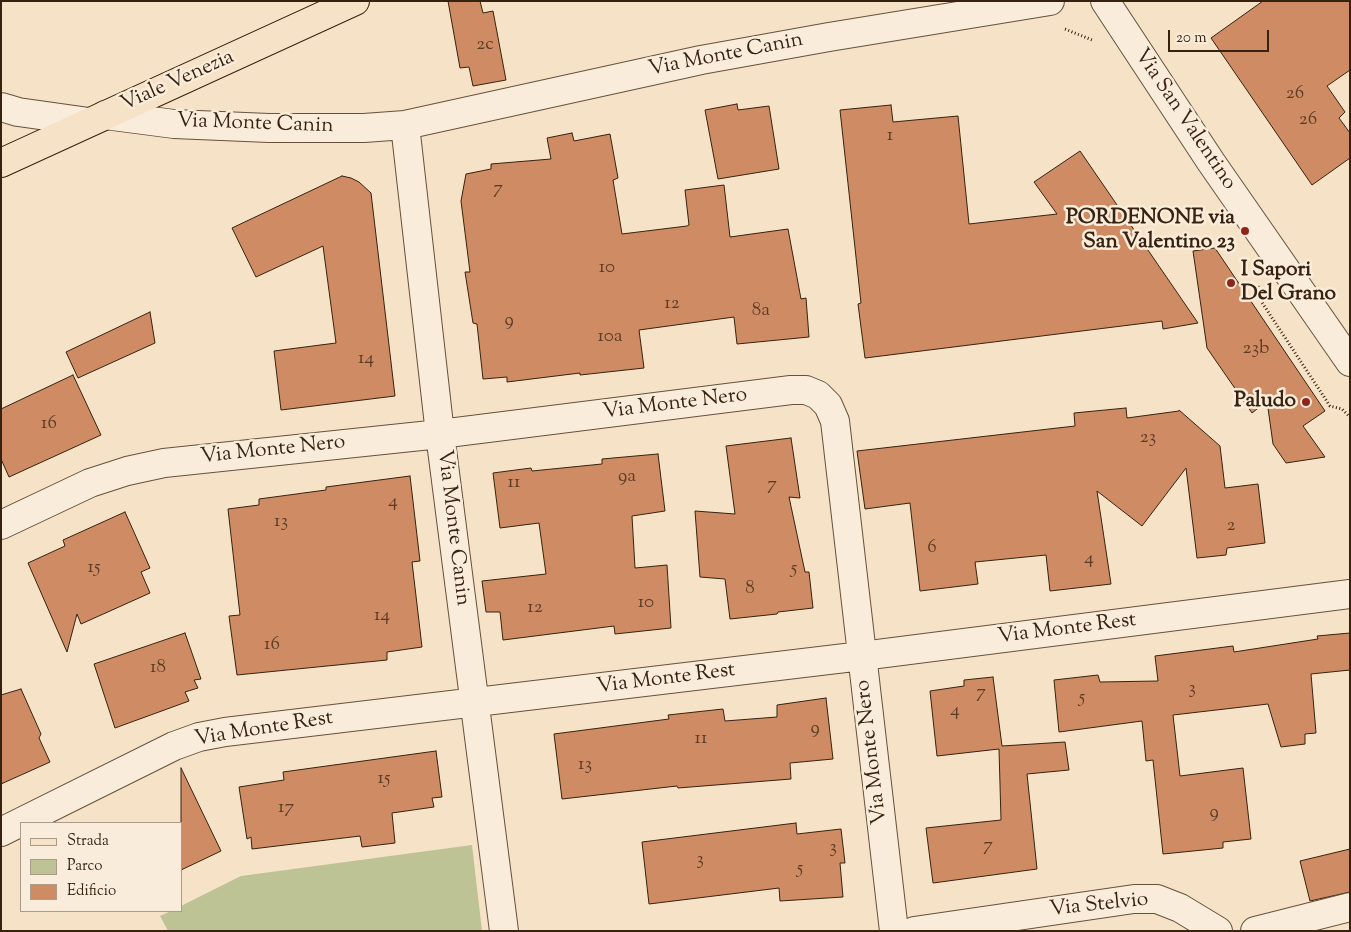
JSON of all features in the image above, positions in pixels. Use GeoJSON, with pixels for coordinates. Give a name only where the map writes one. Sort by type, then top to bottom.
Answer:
{"type":"FeatureCollection","features":[{"type":"Feature","properties":{"kind":"main road","name":"Viale Venezia"},"geometry":{"type":"LineString","coordinates":[[1,162],[355,1]]}},
{"type":"Feature","properties":{"kind":"street","name":"Via Monte Canin"},"geometry":{"type":"LineString","coordinates":[[1,107],[18,112],[174,124],[269,128],[364,128],[405,125],[701,60],[1050,1]]}},
{"type":"Feature","properties":{"kind":"street","name":"Via San Valentino"},"geometry":{"type":"LineString","coordinates":[[1105,1],[1211,162],[1350,362]]}},
{"type":"Feature","properties":{"kind":"street","name":"Via Monte Canin"},"geometry":{"type":"LineString","coordinates":[[405,125],[440,434],[504,931]]}},
{"type":"Feature","properties":{"kind":"street","name":"Via Monte Nero"},"geometry":{"type":"LineString","coordinates":[[1,525],[90,483],[126,471],[164,463],[440,434],[790,390],[806,390],[818,395],[828,405],[834,421],[894,931]]}},
{"type":"Feature","properties":{"kind":"street","name":"Via Monte Rest"},"geometry":{"type":"LineString","coordinates":[[21,822],[174,746],[199,737],[225,732],[862,656],[1350,594]]}},
{"type":"Feature","properties":{"kind":"street","name":"Via Monte Rest"},"geometry":{"type":"LineString","coordinates":[[1,832],[20,823]]}},
{"type":"Feature","properties":{"kind":"street","name":"Via Stelvio"},"geometry":{"type":"LineString","coordinates":[[914,931],[1134,899],[1157,899],[1180,908],[1218,931]]}},
{"type":"Feature","properties":{"kind":"street"},"geometry":{"type":"LineString","coordinates":[[1255,931],[1350,907]]}},
{"type":"Feature","properties":{"kind":"path"},"geometry":{"type":"LineString","coordinates":[[1062,28],[1093,41]]}},
{"type":"Feature","properties":{"kind":"path"},"geometry":{"type":"LineString","coordinates":[[1257,283],[1261,301],[1330,406],[1342,410],[1350,417]]}},
{"type":"Feature","properties":{"kind":"green space"},"geometry":{"type":"Polygon","coordinates":[[[472,845],[482,931],[168,931],[160,916],[169,912],[182,912],[182,906],[241,876],[472,845]]]}},
{"type":"Feature","properties":{"kind":"building"},"geometry":{"type":"Polygon","coordinates":[[[448,1],[480,1],[483,13],[493,11],[506,80],[473,86],[469,67],[460,68],[448,1]]]}},
{"type":"Feature","properties":{"kind":"building"},"geometry":{"type":"Polygon","coordinates":[[[1263,1],[1350,1],[1350,70],[1327,86],[1345,112],[1339,118],[1350,133],[1350,158],[1312,185],[1211,38],[1263,1]]]}},
{"type":"Feature","properties":{"kind":"building"},"geometry":{"type":"Polygon","coordinates":[[[737,104],[738,110],[769,106],[779,169],[718,179],[705,110],[737,104]]]}},
{"type":"Feature","properties":{"kind":"building"},"geometry":{"type":"Polygon","coordinates":[[[891,105],[893,122],[958,116],[969,224],[1057,214],[1034,182],[1080,151],[1198,323],[1163,329],[1162,321],[865,358],[858,304],[861,303],[840,110],[891,105]]]}},
{"type":"Feature","properties":{"kind":"building"},"geometry":{"type":"Polygon","coordinates":[[[572,133],[574,141],[610,134],[618,178],[613,180],[622,234],[687,226],[689,225],[685,190],[724,185],[730,237],[788,229],[801,299],[806,298],[809,337],[737,344],[734,317],[639,330],[644,368],[580,375],[580,373],[507,382],[507,377],[483,379],[477,324],[473,323],[465,272],[470,272],[461,201],[466,174],[491,169],[491,164],[551,159],[547,138],[572,133]]]}},
{"type":"Feature","properties":{"kind":"building"},"geometry":{"type":"Polygon","coordinates":[[[342,176],[359,182],[371,193],[395,396],[281,410],[274,351],[336,343],[323,246],[256,277],[232,228],[342,176]]]}},
{"type":"Feature","properties":{"kind":"building"},"geometry":{"type":"Polygon","coordinates":[[[1215,248],[1325,411],[1303,426],[1325,457],[1286,463],[1273,444],[1267,401],[1252,413],[1207,348],[1193,251],[1215,248]]]}},
{"type":"Feature","properties":{"kind":"building"},"geometry":{"type":"Polygon","coordinates":[[[150,312],[155,343],[78,378],[66,352],[150,312]]]}},
{"type":"Feature","properties":{"kind":"building"},"geometry":{"type":"Polygon","coordinates":[[[73,375],[101,435],[9,477],[1,459],[1,409],[73,375]]]}},
{"type":"Feature","properties":{"kind":"building"},"geometry":{"type":"Polygon","coordinates":[[[1126,408],[1127,418],[1179,410],[1220,446],[1225,488],[1258,484],[1265,543],[1227,548],[1226,555],[1197,558],[1186,468],[1142,526],[1097,491],[1111,584],[1050,591],[1046,555],[975,562],[978,584],[920,591],[910,503],[865,509],[857,451],[1075,426],[1074,413],[1126,408]]]}},
{"type":"Feature","properties":{"kind":"building"},"geometry":{"type":"Polygon","coordinates":[[[791,438],[800,498],[789,497],[805,572],[809,572],[813,608],[730,619],[725,579],[700,577],[695,511],[735,514],[726,446],[791,438]]]}},
{"type":"Feature","properties":{"kind":"building"},"geometry":{"type":"Polygon","coordinates":[[[658,454],[665,511],[632,516],[635,568],[667,565],[671,628],[615,634],[614,626],[503,640],[500,612],[486,612],[482,581],[546,574],[539,523],[500,528],[493,473],[531,468],[532,471],[602,464],[602,459],[658,454]]]}},
{"type":"Feature","properties":{"kind":"building"},"geometry":{"type":"Polygon","coordinates":[[[410,476],[420,561],[412,562],[422,647],[387,652],[387,660],[237,675],[229,616],[240,615],[228,509],[259,505],[259,499],[326,490],[326,487],[410,476]]]}},
{"type":"Feature","properties":{"kind":"building"},"geometry":{"type":"Polygon","coordinates":[[[125,512],[150,568],[141,572],[150,593],[81,624],[77,614],[67,652],[28,563],[65,546],[63,540],[125,512]]]}},
{"type":"Feature","properties":{"kind":"building"},"geometry":{"type":"Polygon","coordinates":[[[185,633],[201,679],[194,680],[198,688],[185,692],[189,701],[115,728],[94,664],[185,633]]]}},
{"type":"Feature","properties":{"kind":"building"},"geometry":{"type":"Polygon","coordinates":[[[1350,633],[1350,670],[1311,674],[1316,733],[1305,734],[1305,744],[1281,747],[1268,704],[1173,715],[1180,776],[1243,768],[1251,839],[1223,842],[1223,848],[1163,854],[1153,760],[1146,761],[1142,721],[1059,732],[1054,680],[1098,675],[1100,682],[1158,681],[1155,656],[1233,646],[1234,652],[1318,639],[1317,636],[1350,633]]]}},
{"type":"Feature","properties":{"kind":"building"},"geometry":{"type":"Polygon","coordinates":[[[993,677],[1002,746],[1065,742],[1069,770],[1027,774],[1037,869],[933,883],[926,828],[1001,820],[999,749],[937,756],[930,691],[964,686],[964,680],[993,677]]]}},
{"type":"Feature","properties":{"kind":"building"},"geometry":{"type":"Polygon","coordinates":[[[21,689],[41,734],[39,738],[50,762],[1,784],[1,695],[21,689]]]}},
{"type":"Feature","properties":{"kind":"building"},"geometry":{"type":"Polygon","coordinates":[[[826,698],[833,759],[790,763],[791,779],[678,788],[677,786],[562,799],[554,734],[669,719],[668,715],[723,709],[725,721],[777,717],[777,705],[826,698]]]}},
{"type":"Feature","properties":{"kind":"building"},"geometry":{"type":"Polygon","coordinates":[[[436,751],[442,797],[432,798],[434,807],[392,813],[395,843],[362,847],[360,836],[252,849],[251,837],[247,839],[239,787],[284,780],[283,772],[436,751]]]}},
{"type":"Feature","properties":{"kind":"building"},"geometry":{"type":"Polygon","coordinates":[[[181,768],[221,851],[182,870],[181,768]]]}},
{"type":"Feature","properties":{"kind":"building"},"geometry":{"type":"Polygon","coordinates":[[[796,823],[797,834],[841,829],[845,863],[840,863],[843,897],[780,901],[779,888],[649,904],[642,842],[796,823]]]}},
{"type":"Feature","properties":{"kind":"building"},"geometry":{"type":"Polygon","coordinates":[[[1350,849],[1350,892],[1310,901],[1300,861],[1350,849]]]}},
{"type":"Feature","properties":{"kind":"place","name":"PORDENONE via San Valentino 23"},"geometry":{"type":"Point","coordinates":[1245,231]}},
{"type":"Feature","properties":{"kind":"place","name":"I Sapori Del Grano"},"geometry":{"type":"Point","coordinates":[1231,283]}},
{"type":"Feature","properties":{"kind":"place","name":"Paludo"},"geometry":{"type":"Point","coordinates":[1306,402]}}]}
